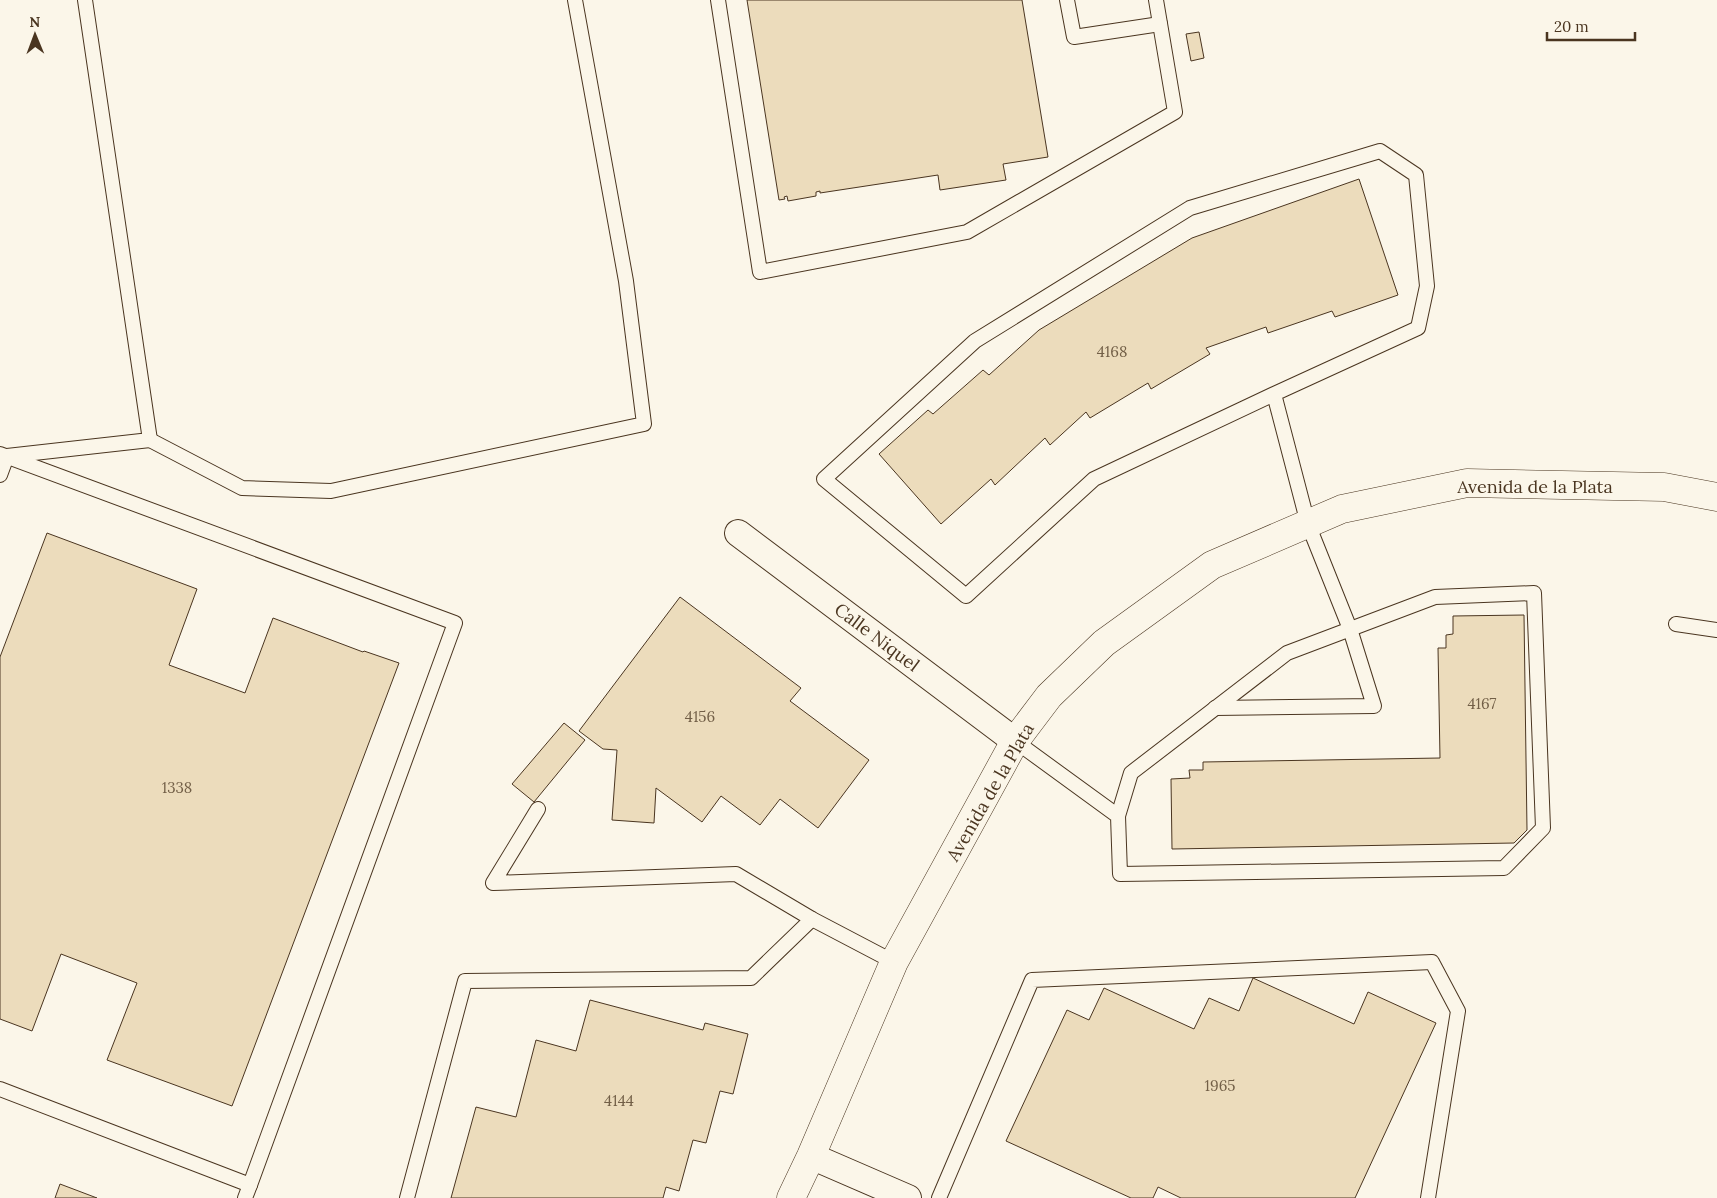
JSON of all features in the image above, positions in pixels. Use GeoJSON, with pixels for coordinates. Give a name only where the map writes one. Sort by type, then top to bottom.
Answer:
{"type":"FeatureCollection","features":[{"type":"Feature","properties":{"kind":"street","name":"Avenida de la Plata"},"geometry":{"type":"LineString","coordinates":[[791,1198],[811,1156],[894,962],[1015,741],[1049,696],[1104,643],[1212,565],[1342,509],[1466,483],[1664,487],[1717,497]]}},
{"type":"Feature","properties":{"kind":"street","name":"Calle Niquel"},"geometry":{"type":"LineString","coordinates":[[738,533],[1015,741]]}},
{"type":"Feature","properties":{"kind":"street"},"geometry":{"type":"LineString","coordinates":[[811,1156],[908,1198]]}},
{"type":"Feature","properties":{"kind":"lane"},"geometry":{"type":"LineString","coordinates":[[85,0],[150,440]]}},
{"type":"Feature","properties":{"kind":"lane"},"geometry":{"type":"LineString","coordinates":[[3,455],[150,440],[242,488],[331,491],[644,424],[626,281],[575,0]]}},
{"type":"Feature","properties":{"kind":"lane"},"geometry":{"type":"LineString","coordinates":[[718,0],[760,272],[966,232],[1175,112],[1156,0]]}},
{"type":"Feature","properties":{"kind":"lane"},"geometry":{"type":"LineString","coordinates":[[1067,0],[1074,37],[1160,24]]}},
{"type":"Feature","properties":{"kind":"lane"},"geometry":{"type":"LineString","coordinates":[[1380,151],[1416,175],[1427,286],[1418,328],[1274,394],[1094,479],[966,596],[824,479],[974,341],[1190,208],[1380,151]]}},
{"type":"Feature","properties":{"kind":"lane"},"geometry":{"type":"LineString","coordinates":[[1215,708],[1374,706],[1350,629],[1308,524],[1274,394]]}},
{"type":"Feature","properties":{"kind":"lane"},"geometry":{"type":"LineString","coordinates":[[0,475],[3,455]]}},
{"type":"Feature","properties":{"kind":"lane"},"geometry":{"type":"LineString","coordinates":[[0,1088],[247,1191],[455,623],[3,455]]}},
{"type":"Feature","properties":{"kind":"lane"},"geometry":{"type":"LineString","coordinates":[[1534,593],[1543,828],[1504,868],[1120,874],[1118,816],[1131,773],[1287,653],[1350,629],[1435,597],[1534,593]]}},
{"type":"Feature","properties":{"kind":"lane"},"geometry":{"type":"LineString","coordinates":[[1676,624],[1717,630]]}},
{"type":"Feature","properties":{"kind":"lane"},"geometry":{"type":"LineString","coordinates":[[1015,741],[1118,816]]}},
{"type":"Feature","properties":{"kind":"lane"},"geometry":{"type":"LineString","coordinates":[[538,809],[493,883],[736,874],[812,919],[894,962]]}},
{"type":"Feature","properties":{"kind":"lane"},"geometry":{"type":"LineString","coordinates":[[407,1198],[465,981],[751,978],[812,919]]}},
{"type":"Feature","properties":{"kind":"lane"},"geometry":{"type":"LineString","coordinates":[[939,1198],[1032,980],[1432,962],[1458,1011],[1428,1198]]}},
{"type":"Feature","properties":{"kind":"building"},"geometry":{"type":"Polygon","coordinates":[[[747,0],[1022,0],[1048,157],[1003,164],[1006,180],[940,190],[938,175],[820,193],[820,191],[816,192],[816,196],[788,201],[787,196],[784,197],[785,199],[779,200],[747,0]]]}},
{"type":"Feature","properties":{"kind":"building"},"geometry":{"type":"Polygon","coordinates":[[[1199,32],[1204,58],[1191,61],[1186,34],[1199,32]]]}},
{"type":"Feature","properties":{"kind":"building"},"geometry":{"type":"Polygon","coordinates":[[[1359,179],[1398,295],[1335,317],[1332,311],[1268,333],[1266,327],[1206,348],[1210,354],[1151,389],[1148,383],[1090,418],[1086,412],[1050,445],[1045,438],[995,485],[991,479],[941,524],[879,454],[928,410],[933,414],[983,370],[989,375],[1039,330],[1192,238],[1359,179]]]}},
{"type":"Feature","properties":{"kind":"building"},"geometry":{"type":"Polygon","coordinates":[[[47,533],[197,589],[169,665],[245,693],[273,618],[363,652],[399,663],[232,1106],[107,1060],[137,983],[61,954],[32,1031],[0,1019],[0,657],[47,533]]]}},
{"type":"Feature","properties":{"kind":"building"},"geometry":{"type":"Polygon","coordinates":[[[680,597],[801,688],[790,701],[869,760],[818,828],[780,799],[760,825],[721,796],[702,822],[656,788],[654,823],[612,820],[617,750],[603,749],[579,731],[680,597]]]}},
{"type":"Feature","properties":{"kind":"building"},"geometry":{"type":"Polygon","coordinates":[[[1524,615],[1527,830],[1514,843],[1172,849],[1171,779],[1190,778],[1189,770],[1203,770],[1203,762],[1440,758],[1438,648],[1446,648],[1446,635],[1453,634],[1453,616],[1524,615]]]}},
{"type":"Feature","properties":{"kind":"building"},"geometry":{"type":"Polygon","coordinates":[[[564,723],[585,740],[534,802],[512,784],[564,723]]]}},
{"type":"Feature","properties":{"kind":"building"},"geometry":{"type":"Polygon","coordinates":[[[1253,978],[1354,1024],[1368,992],[1436,1023],[1355,1198],[1181,1198],[1158,1187],[1153,1198],[1131,1198],[1006,1141],[1067,1010],[1089,1020],[1104,988],[1194,1029],[1209,998],[1239,1011],[1253,978]]]}},
{"type":"Feature","properties":{"kind":"building"},"geometry":{"type":"Polygon","coordinates":[[[590,1000],[703,1030],[705,1023],[748,1034],[733,1094],[720,1091],[706,1143],[693,1140],[679,1191],[666,1187],[663,1198],[451,1198],[476,1107],[516,1117],[536,1040],[576,1051],[590,1000]]]}},
{"type":"Feature","properties":{"kind":"building"},"geometry":{"type":"Polygon","coordinates":[[[60,1184],[97,1198],[55,1198],[60,1184]]]}}]}
